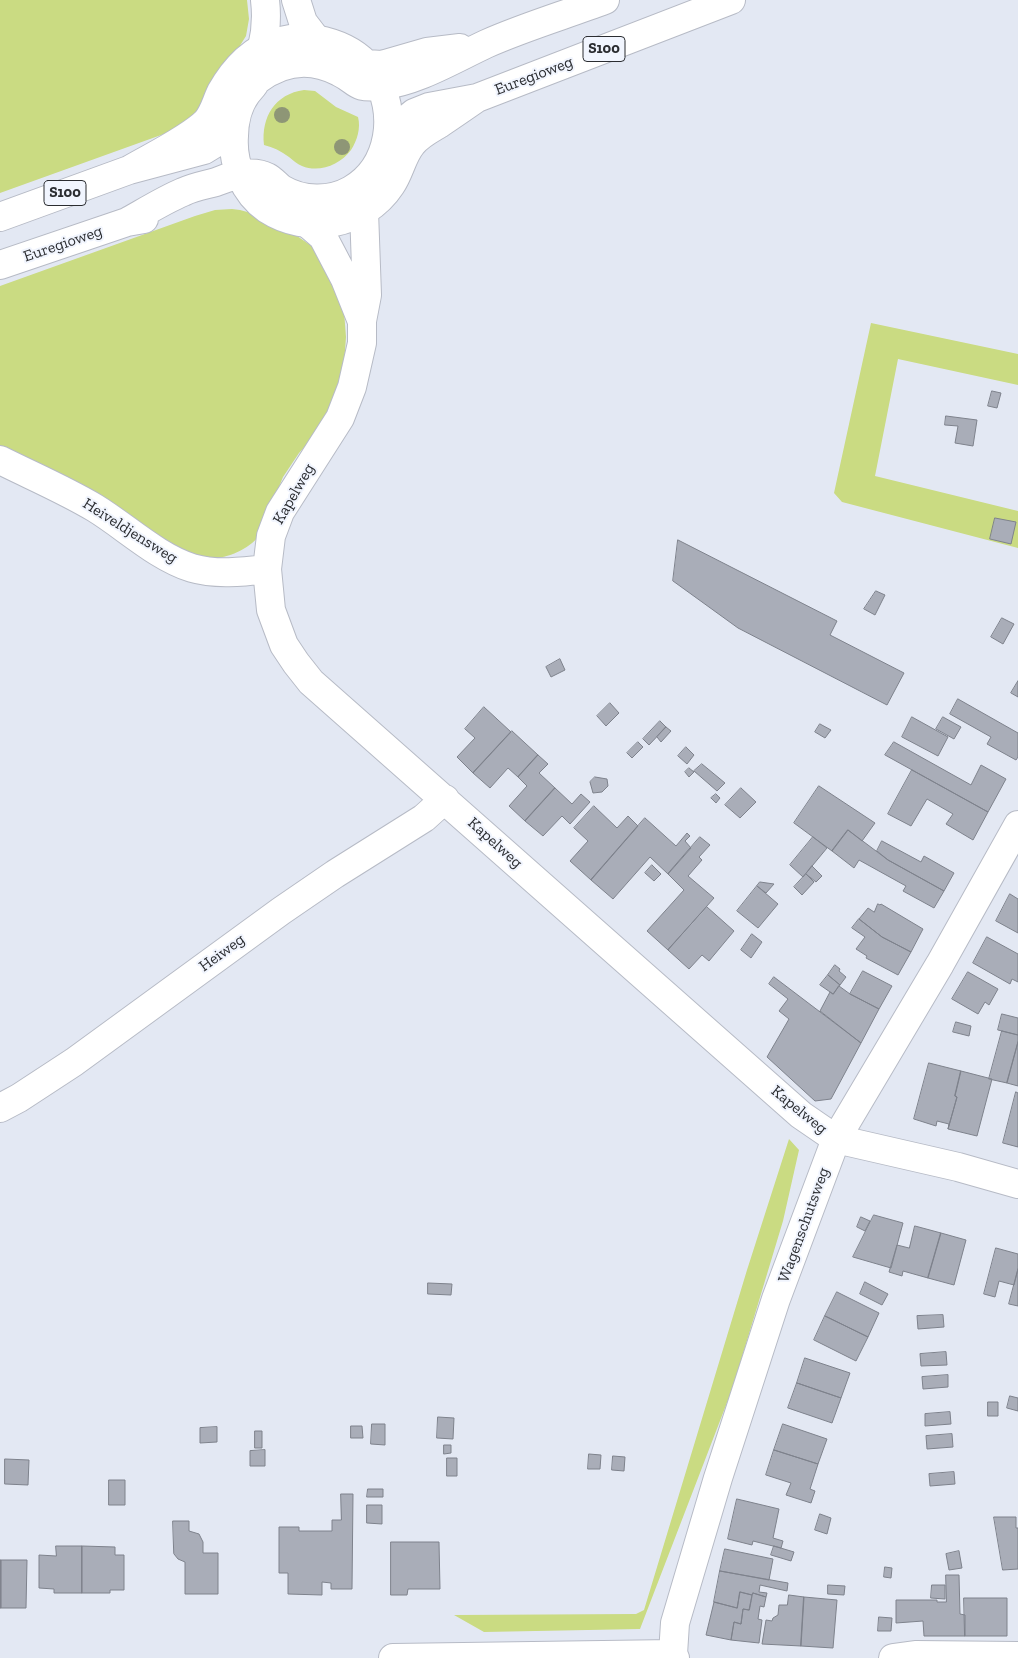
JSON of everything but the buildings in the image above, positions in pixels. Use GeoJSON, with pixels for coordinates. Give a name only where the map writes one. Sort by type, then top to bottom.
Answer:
{"type":"FeatureCollection","features":[{"type":"Feature","properties":{"kind":"street"},"geometry":{"type":"LineString","coordinates":[[257,80],[266,32],[267,12],[265,0]]}},
{"type":"Feature","properties":{"kind":"street"},"geometry":{"type":"LineString","coordinates":[[296,0],[303,22],[316,39]]}},
{"type":"Feature","properties":{"kind":"street"},"geometry":{"type":"LineString","coordinates":[[224,118],[239,109],[257,80],[281,66],[296,62],[312,62],[327,66],[360,86],[382,65],[427,52],[487,44],[604,0]]}},
{"type":"Feature","properties":{"kind":"street","name":"Euregioweg"},"geometry":{"type":"LineString","coordinates":[[396,149],[398,126],[414,113],[429,107],[476,98],[732,0]]}},
{"type":"Feature","properties":{"kind":"street"},"geometry":{"type":"LineString","coordinates":[[297,38],[316,39],[334,44],[351,52],[373,75],[388,112],[396,149],[396,177],[386,193],[364,211],[331,223],[308,224],[274,214],[255,199],[247,188],[240,174],[224,118],[220,93],[231,76],[246,60],[262,48],[279,41],[297,38]]}},
{"type":"Feature","properties":{"kind":"street","name":"S100"},"geometry":{"type":"LineString","coordinates":[[0,217],[129,170],[204,150],[222,139],[224,118]]}},
{"type":"Feature","properties":{"kind":"street"},"geometry":{"type":"LineString","coordinates":[[240,174],[255,174],[267,177],[282,189],[299,196],[316,199],[333,197],[350,191],[364,181],[375,169],[383,154],[396,149]]}},
{"type":"Feature","properties":{"kind":"street","name":"Euregioweg"},"geometry":{"type":"LineString","coordinates":[[127,222],[184,191],[240,174]]}},
{"type":"Feature","properties":{"kind":"street","name":"Kapelweg"},"geometry":{"type":"LineString","coordinates":[[364,181],[367,295],[362,321],[362,343],[352,387],[340,418],[280,512],[271,536],[267,570],[271,610],[284,645],[310,682],[445,799],[801,1115],[836,1139],[958,1167],[1018,1184]]}},
{"type":"Feature","properties":{"kind":"street","name":"Euregioweg"},"geometry":{"type":"LineString","coordinates":[[0,265],[127,222],[196,207],[230,197],[240,196],[255,199]]}},
{"type":"Feature","properties":{"kind":"street","name":"Kapelweg"},"geometry":{"type":"LineString","coordinates":[[308,224],[323,237],[362,321]]}},
{"type":"Feature","properties":{"kind":"street","name":"Heiveldjensweg"},"geometry":{"type":"LineString","coordinates":[[0,460],[95,508],[158,552],[191,568],[237,573],[267,570]]}},
{"type":"Feature","properties":{"kind":"street","name":"Heiweg"},"geometry":{"type":"LineString","coordinates":[[0,1108],[19,1098],[74,1062],[281,911],[335,874],[424,818],[445,799]]}},
{"type":"Feature","properties":{"kind":"street","name":"Wagenschutsweg"},"geometry":{"type":"LineString","coordinates":[[674,1656],[675,1623],[718,1478],[776,1299],[836,1139],[940,964],[1018,825]]}},
{"type":"Feature","properties":{"kind":"street"},"geometry":{"type":"LineString","coordinates":[[892,1658],[915,1655],[1018,1656]]}},
{"type":"Feature","properties":{"kind":"street"},"geometry":{"type":"LineString","coordinates":[[393,1658],[674,1656]]}},
{"type":"Feature","properties":{"kind":"green space"},"geometry":{"type":"Polygon","coordinates":[[[0,0],[247,0],[249,19],[246,36],[201,108],[187,122],[175,130],[0,193],[0,0]]]}},
{"type":"Feature","properties":{"kind":"green space"},"geometry":{"type":"Polygon","coordinates":[[[304,90],[315,91],[336,107],[358,117],[359,130],[357,139],[351,150],[335,164],[322,168],[309,168],[302,166],[280,151],[264,145],[265,125],[272,108],[285,96],[304,90]]]}},
{"type":"Feature","properties":{"kind":"green space"},"geometry":{"type":"Polygon","coordinates":[[[232,209],[251,213],[297,236],[316,249],[326,262],[344,311],[346,337],[344,365],[332,405],[317,433],[299,453],[283,477],[259,536],[254,542],[240,551],[224,557],[207,558],[181,550],[0,450],[0,286],[195,216],[215,210],[232,209]]]}},
{"type":"Feature","properties":{"kind":"green space"},"geometry":{"type":"Polygon","coordinates":[[[871,323],[1018,354],[1018,385],[898,359],[875,476],[1018,511],[1018,548],[842,502],[834,493],[871,323]]]}},
{"type":"Feature","properties":{"kind":"green space"},"geometry":{"type":"Polygon","coordinates":[[[789,1139],[799,1150],[783,1221],[733,1387],[640,1629],[484,1632],[454,1615],[636,1614],[644,1610],[747,1270],[789,1139]]]}}]}
